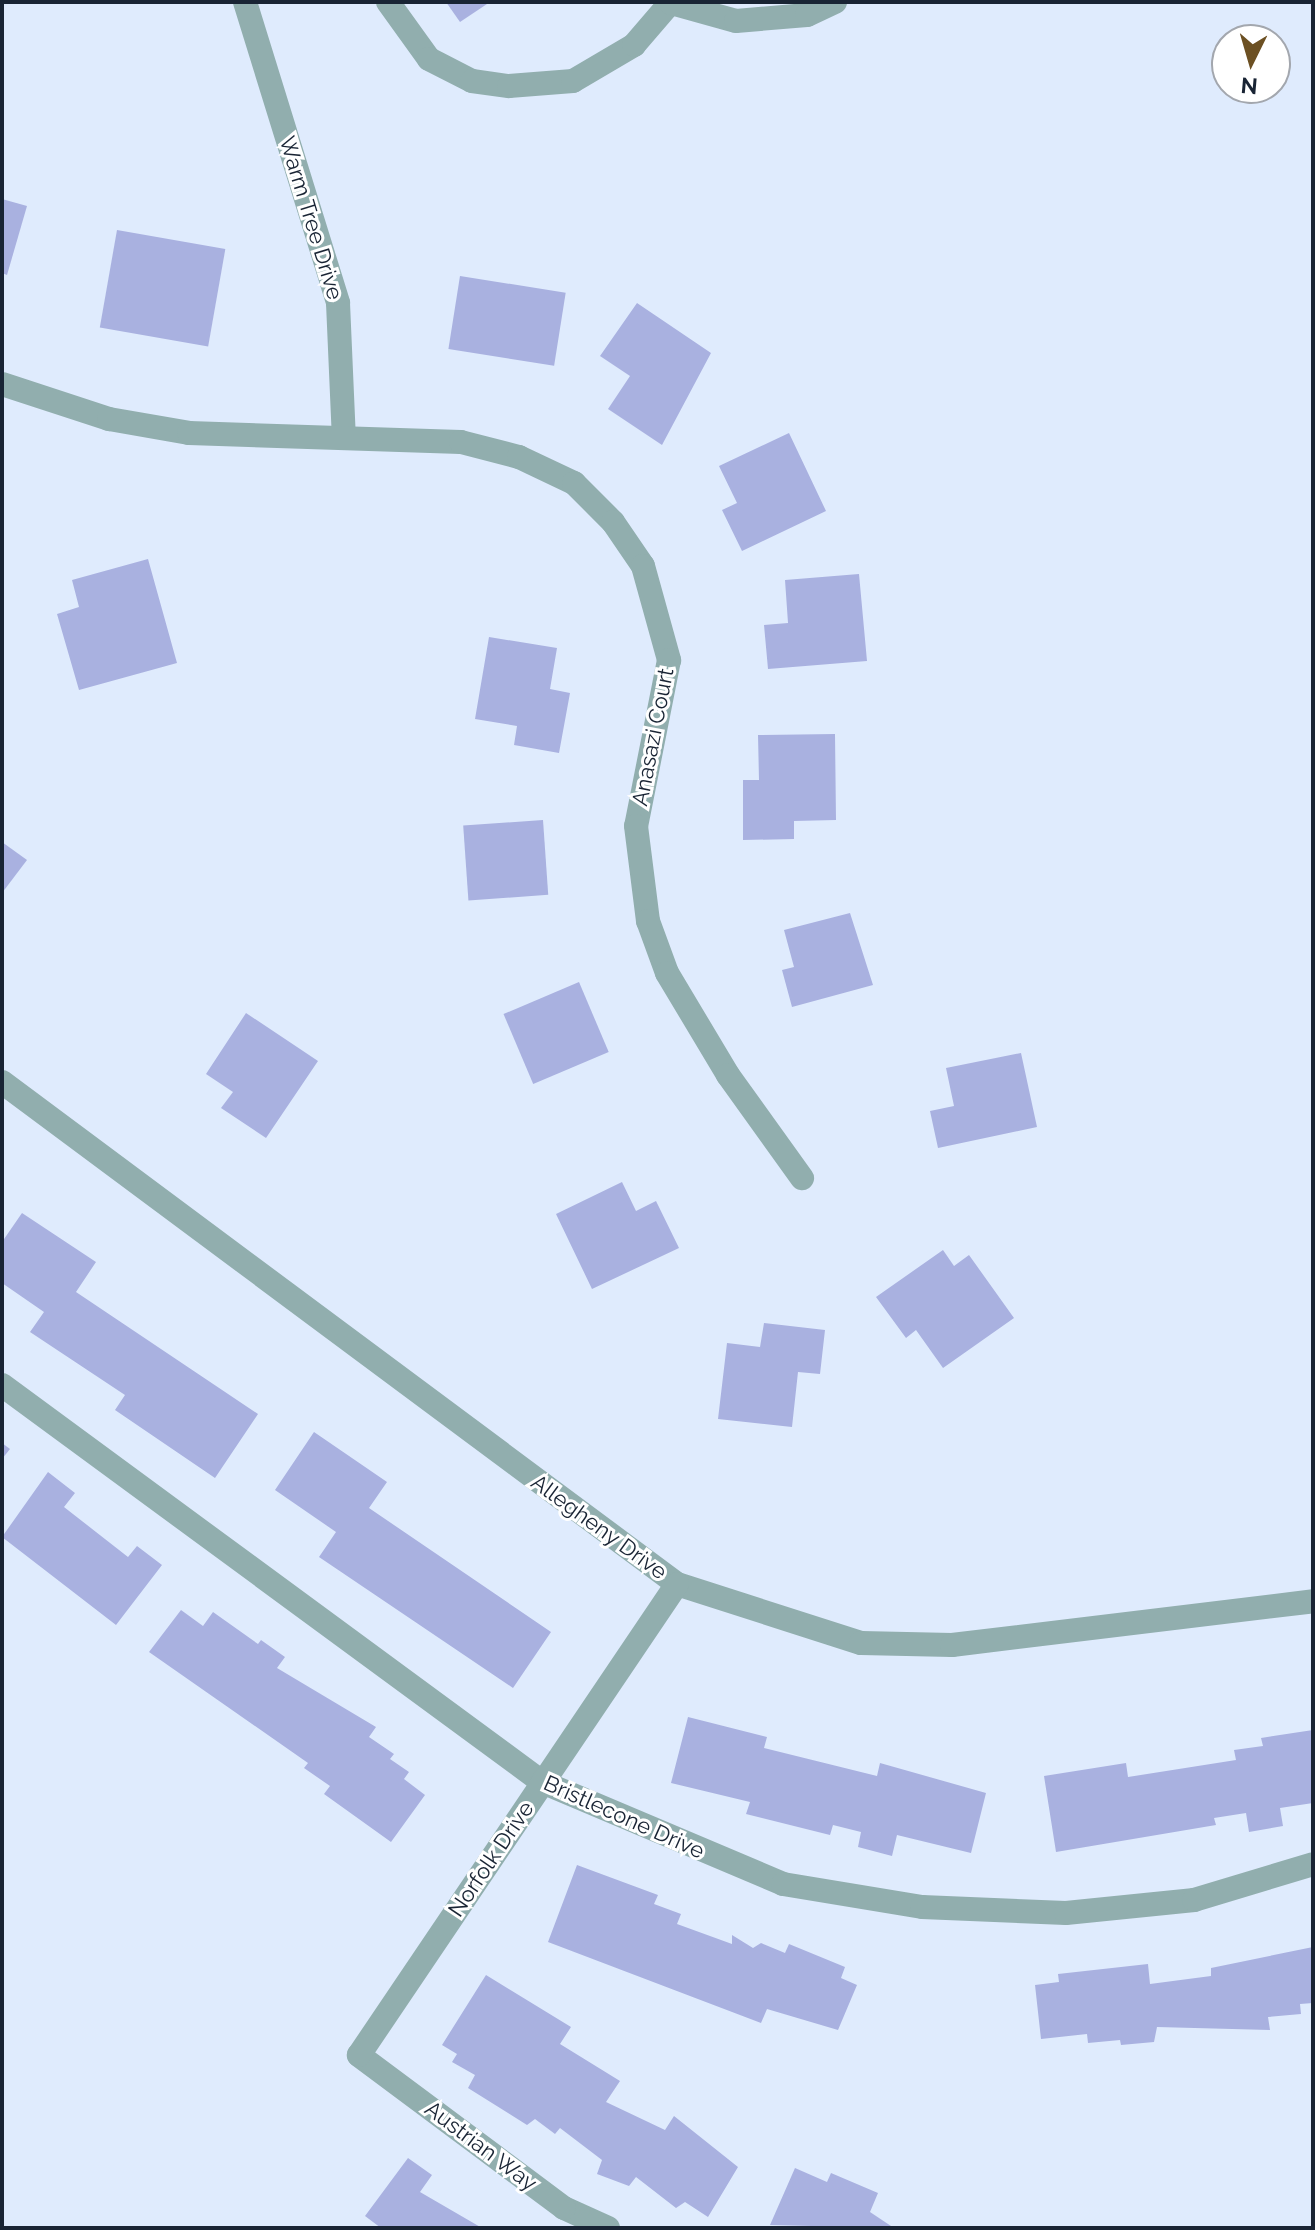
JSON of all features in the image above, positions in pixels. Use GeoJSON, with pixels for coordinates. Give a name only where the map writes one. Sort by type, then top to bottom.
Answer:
{"type":"FeatureCollection","features":[{"type":"Feature","properties":{"kind":"street","name":"Warm Tree Drive"},"geometry":{"type":"LineString","coordinates":[[245,2],[338,303],[344,438]]}},
{"type":"Feature","properties":{"kind":"street"},"geometry":{"type":"LineString","coordinates":[[388,2],[429,59],[472,81],[509,86],[573,81],[634,45],[671,2],[736,21],[807,15],[835,2]]}},
{"type":"Feature","properties":{"kind":"street","name":"Anasazi Court"},"geometry":{"type":"LineString","coordinates":[[2,384],[64,407],[189,433],[461,442],[519,457],[574,483],[613,522],[643,566],[669,660],[636,826],[648,921],[667,973],[728,1075],[802,1178]]}},
{"type":"Feature","properties":{"kind":"street","name":"Allegheny Drive"},"geometry":{"type":"LineString","coordinates":[[5,1089],[677,1584],[861,1643],[952,1645],[1313,1601]]}},
{"type":"Feature","properties":{"kind":"street","name":"Bristlecone Drive"},"geometry":{"type":"LineString","coordinates":[[2,1385],[542,1782],[783,1884],[922,1907],[1066,1913],[1194,1900],[1313,1864]]}},
{"type":"Feature","properties":{"kind":"street","name":"Norfolk Drive"},"geometry":{"type":"LineString","coordinates":[[359,2055],[677,1584]]}},
{"type":"Feature","properties":{"kind":"street","name":"Austrian Way"},"geometry":{"type":"LineString","coordinates":[[359,2055],[564,2208],[608,2228]]}},
{"type":"Feature","properties":{"kind":"building"},"geometry":{"type":"Polygon","coordinates":[[[446,2],[490,2],[460,22],[446,2]]]}},
{"type":"Feature","properties":{"kind":"building"},"geometry":{"type":"Polygon","coordinates":[[[2,199],[27,206],[7,275],[2,273],[2,199]]]}},
{"type":"Feature","properties":{"kind":"building"},"geometry":{"type":"Polygon","coordinates":[[[117,230],[225,249],[208,347],[100,327],[117,230]]]}},
{"type":"Feature","properties":{"kind":"building"},"geometry":{"type":"Polygon","coordinates":[[[460,276],[566,293],[554,366],[448,349],[460,276]]]}},
{"type":"Feature","properties":{"kind":"building"},"geometry":{"type":"Polygon","coordinates":[[[637,303],[711,353],[662,445],[608,409],[630,376],[600,356],[637,303]]]}},
{"type":"Feature","properties":{"kind":"building"},"geometry":{"type":"Polygon","coordinates":[[[789,433],[826,511],[742,551],[722,510],[737,503],[719,466],[789,433]]]}},
{"type":"Feature","properties":{"kind":"building"},"geometry":{"type":"Polygon","coordinates":[[[148,559],[177,663],[79,690],[57,614],[79,607],[72,580],[148,559]]]}},
{"type":"Feature","properties":{"kind":"building"},"geometry":{"type":"Polygon","coordinates":[[[859,574],[867,661],[768,669],[764,625],[788,623],[785,580],[859,574]]]}},
{"type":"Feature","properties":{"kind":"building"},"geometry":{"type":"Polygon","coordinates":[[[489,637],[557,648],[550,689],[570,693],[559,753],[514,745],[517,726],[475,719],[489,637]]]}},
{"type":"Feature","properties":{"kind":"building"},"geometry":{"type":"Polygon","coordinates":[[[835,734],[836,820],[794,821],[794,839],[743,840],[743,780],[759,780],[758,735],[835,734]]]}},
{"type":"Feature","properties":{"kind":"building"},"geometry":{"type":"Polygon","coordinates":[[[543,820],[548,895],[468,900],[463,826],[543,820]]]}},
{"type":"Feature","properties":{"kind":"building"},"geometry":{"type":"Polygon","coordinates":[[[2,842],[27,860],[2,893],[2,842]]]}},
{"type":"Feature","properties":{"kind":"building"},"geometry":{"type":"Polygon","coordinates":[[[850,913],[873,985],[792,1007],[782,970],[794,967],[784,930],[850,913]]]}},
{"type":"Feature","properties":{"kind":"building"},"geometry":{"type":"Polygon","coordinates":[[[579,982],[609,1052],[533,1084],[504,1014],[579,982]]]}},
{"type":"Feature","properties":{"kind":"building"},"geometry":{"type":"Polygon","coordinates":[[[246,1013],[318,1061],[266,1138],[221,1108],[233,1092],[206,1074],[246,1013]]]}},
{"type":"Feature","properties":{"kind":"building"},"geometry":{"type":"Polygon","coordinates":[[[1021,1053],[1037,1127],[938,1148],[930,1111],[954,1106],[946,1068],[1021,1053]]]}},
{"type":"Feature","properties":{"kind":"building"},"geometry":{"type":"Polygon","coordinates":[[[622,1182],[636,1211],[656,1201],[679,1248],[592,1289],[556,1214],[622,1182]]]}},
{"type":"Feature","properties":{"kind":"building"},"geometry":{"type":"Polygon","coordinates":[[[22,1213],[96,1262],[76,1292],[258,1414],[215,1478],[115,1410],[125,1395],[30,1332],[44,1312],[2,1283],[2,1242],[22,1213]]]}},
{"type":"Feature","properties":{"kind":"building"},"geometry":{"type":"Polygon","coordinates":[[[943,1250],[954,1266],[969,1255],[1014,1318],[943,1368],[916,1330],[906,1338],[876,1297],[943,1250]]]}},
{"type":"Feature","properties":{"kind":"building"},"geometry":{"type":"Polygon","coordinates":[[[764,1323],[825,1330],[820,1374],[798,1372],[792,1427],[718,1419],[727,1343],[760,1347],[764,1323]]]}},
{"type":"Feature","properties":{"kind":"building"},"geometry":{"type":"Polygon","coordinates":[[[314,1432],[387,1482],[369,1508],[551,1632],[513,1688],[319,1557],[336,1532],[275,1490],[314,1432]]]}},
{"type":"Feature","properties":{"kind":"building"},"geometry":{"type":"Polygon","coordinates":[[[2,1443],[10,1449],[2,1459],[2,1443]]]}},
{"type":"Feature","properties":{"kind":"building"},"geometry":{"type":"Polygon","coordinates":[[[48,1472],[75,1493],[64,1507],[128,1557],[137,1546],[162,1565],[116,1625],[2,1537],[48,1472]]]}},
{"type":"Feature","properties":{"kind":"building"},"geometry":{"type":"Polygon","coordinates":[[[181,1610],[203,1626],[213,1612],[258,1644],[261,1640],[285,1657],[277,1668],[376,1727],[369,1737],[394,1754],[390,1759],[409,1772],[404,1779],[425,1795],[391,1842],[324,1794],[330,1786],[304,1768],[308,1763],[149,1652],[181,1610]]]}},
{"type":"Feature","properties":{"kind":"building"},"geometry":{"type":"Polygon","coordinates":[[[688,1717],[767,1737],[764,1748],[877,1776],[880,1763],[986,1793],[971,1853],[897,1835],[892,1856],[858,1847],[861,1832],[833,1825],[830,1835],[746,1814],[750,1802],[671,1783],[688,1717]]]}},
{"type":"Feature","properties":{"kind":"building"},"geometry":{"type":"Polygon","coordinates":[[[1313,1730],[1313,1803],[1280,1808],[1283,1826],[1249,1832],[1246,1813],[1214,1818],[1216,1825],[1056,1852],[1044,1776],[1126,1763],[1128,1777],[1236,1760],[1234,1750],[1263,1746],[1261,1738],[1313,1730]]]}},
{"type":"Feature","properties":{"kind":"building"},"geometry":{"type":"Polygon","coordinates":[[[577,1865],[658,1895],[654,1904],[681,1914],[677,1924],[732,1944],[732,1935],[753,1948],[761,1943],[785,1953],[789,1944],[845,1967],[841,1978],[857,1985],[838,2030],[767,2009],[761,2023],[548,1942],[577,1865]]]}},
{"type":"Feature","properties":{"kind":"building"},"geometry":{"type":"Polygon","coordinates":[[[1313,1947],[1313,2003],[1300,2004],[1301,2014],[1268,2017],[1270,2030],[1157,2027],[1154,2042],[1121,2045],[1120,2040],[1088,2043],[1087,2034],[1041,2039],[1035,1985],[1059,1982],[1058,1974],[1148,1964],[1150,1984],[1211,1976],[1211,1968],[1313,1947]]]}},
{"type":"Feature","properties":{"kind":"building"},"geometry":{"type":"Polygon","coordinates":[[[486,1975],[571,2027],[560,2044],[620,2081],[606,2102],[665,2130],[674,2116],[738,2167],[708,2217],[685,2202],[676,2208],[636,2177],[629,2186],[597,2174],[602,2160],[560,2128],[555,2134],[535,2119],[527,2125],[468,2088],[475,2075],[452,2062],[457,2054],[442,2045],[486,1975]]]}},
{"type":"Feature","properties":{"kind":"building"},"geometry":{"type":"Polygon","coordinates":[[[408,2158],[432,2175],[420,2192],[482,2228],[381,2228],[365,2216],[408,2158]]]}},
{"type":"Feature","properties":{"kind":"building"},"geometry":{"type":"Polygon","coordinates":[[[795,2168],[827,2182],[831,2173],[878,2193],[870,2212],[894,2228],[770,2225],[795,2168]]]}}]}
